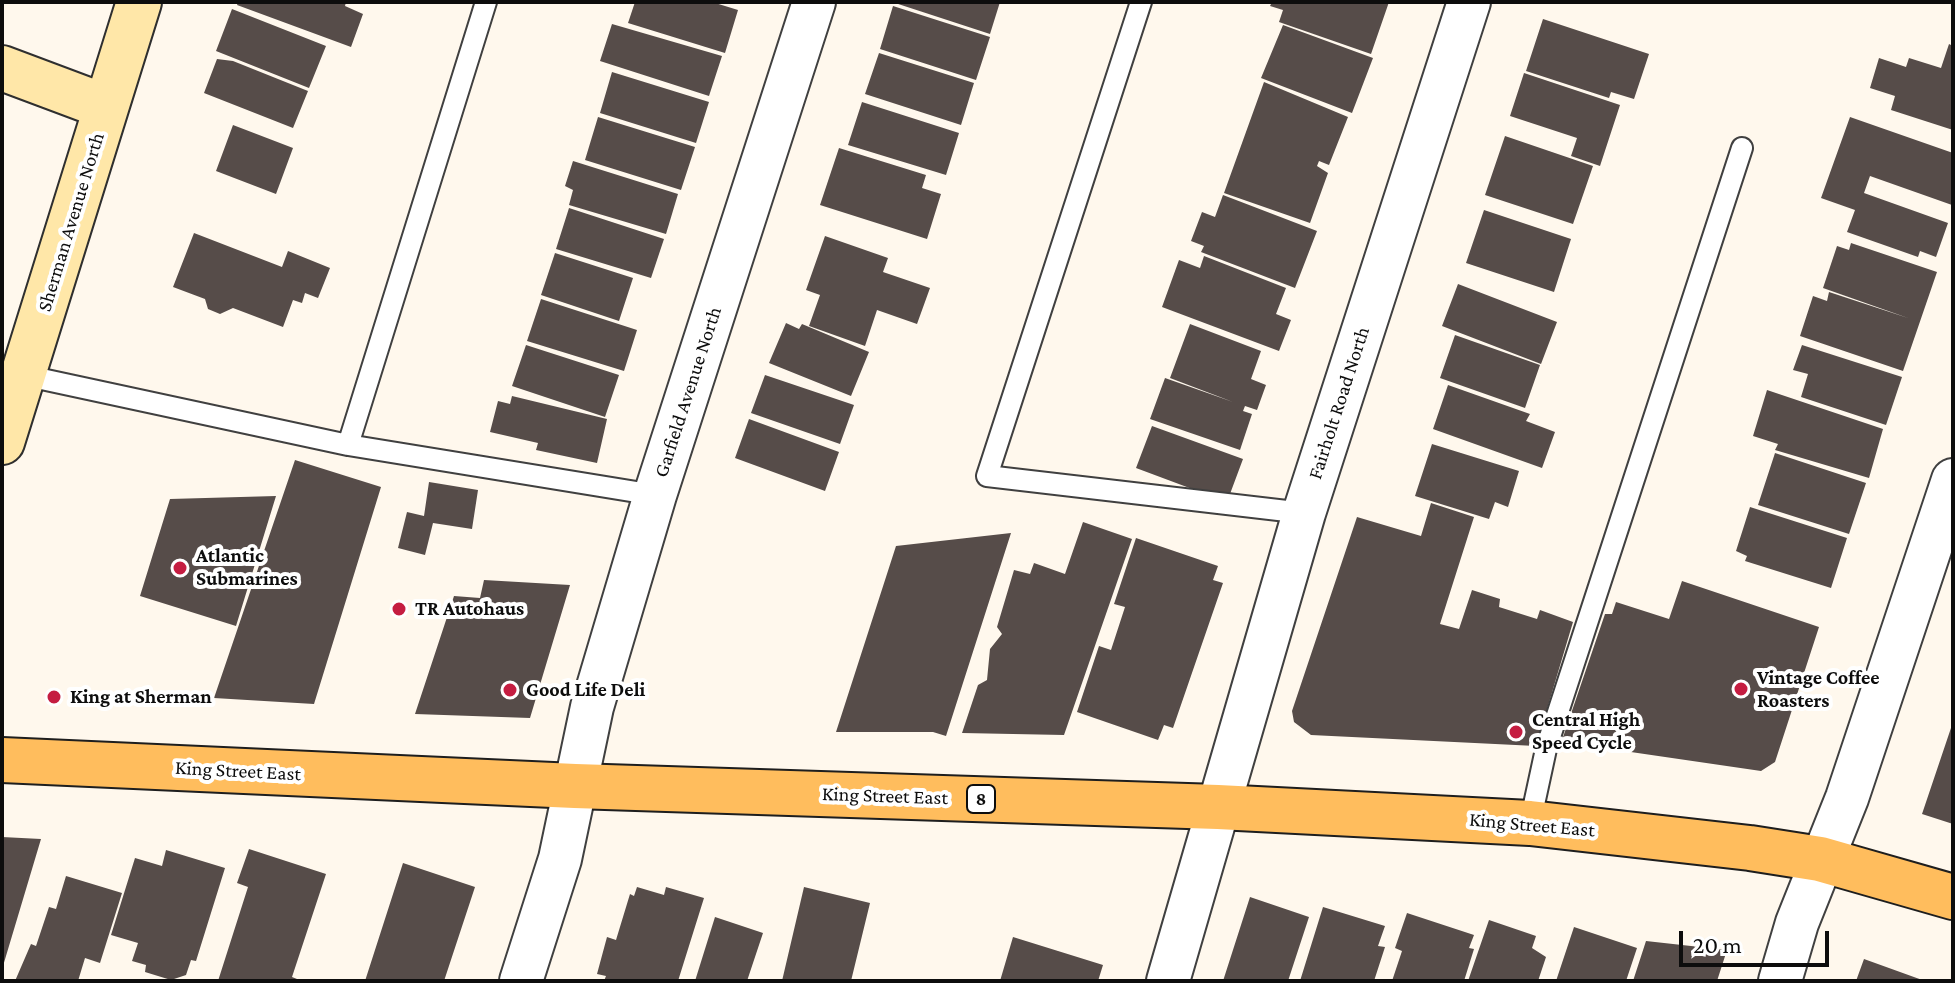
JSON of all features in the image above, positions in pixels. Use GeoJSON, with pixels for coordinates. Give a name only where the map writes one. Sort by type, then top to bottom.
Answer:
{"type":"FeatureCollection","features":[{"type":"Feature","properties":{"kind":"main road","name":"King Street East"},"geometry":{"type":"LineString","coordinates":[[2,760],[575,786],[1218,807],[1530,823],[1820,859],[1953,897]]}},
{"type":"Feature","properties":{"kind":"street","name":"Sherman Avenue North"},"geometry":{"type":"LineString","coordinates":[[2,442],[139,2]]}},
{"type":"Feature","properties":{"kind":"street","name":"Garfield Avenue North"},"geometry":{"type":"LineString","coordinates":[[521,981],[560,859],[592,707],[655,495],[814,2]]}},
{"type":"Feature","properties":{"kind":"street","name":"Fairholt Road North"},"geometry":{"type":"LineString","coordinates":[[1168,981],[1304,513],[1469,2]]}},
{"type":"Feature","properties":{"kind":"street"},"geometry":{"type":"LineString","coordinates":[[2,68],[106,107]]}},
{"type":"Feature","properties":{"kind":"street"},"geometry":{"type":"LineString","coordinates":[[1780,981],[1820,859],[1847,798],[1953,480]]}},
{"type":"Feature","properties":{"kind":"lane"},"geometry":{"type":"LineString","coordinates":[[348,445],[486,2]]}},
{"type":"Feature","properties":{"kind":"lane"},"geometry":{"type":"LineString","coordinates":[[1141,2],[987,476],[1304,513]]}},
{"type":"Feature","properties":{"kind":"lane"},"geometry":{"type":"LineString","coordinates":[[1530,823],[1546,749],[1742,148]]}},
{"type":"Feature","properties":{"kind":"lane"},"geometry":{"type":"LineString","coordinates":[[23,375],[348,445],[655,495]]}},
{"type":"Feature","properties":{"kind":"building"},"geometry":{"type":"Polygon","coordinates":[[[238,2],[346,2],[345,6],[363,14],[351,47],[237,5],[238,2]]]}},
{"type":"Feature","properties":{"kind":"building"},"geometry":{"type":"Polygon","coordinates":[[[635,2],[712,2],[738,10],[725,53],[628,23],[635,2]]]}},
{"type":"Feature","properties":{"kind":"building"},"geometry":{"type":"Polygon","coordinates":[[[892,2],[1000,2],[990,34],[892,2]]]}},
{"type":"Feature","properties":{"kind":"building"},"geometry":{"type":"Polygon","coordinates":[[[1272,2],[1389,2],[1371,54],[1279,22],[1283,10],[1270,6],[1272,2]]]}},
{"type":"Feature","properties":{"kind":"building"},"geometry":{"type":"Polygon","coordinates":[[[893,6],[990,37],[976,80],[880,49],[893,6]]]}},
{"type":"Feature","properties":{"kind":"building"},"geometry":{"type":"Polygon","coordinates":[[[232,9],[326,46],[309,88],[216,51],[232,9]]]}},
{"type":"Feature","properties":{"kind":"building"},"geometry":{"type":"Polygon","coordinates":[[[1543,19],[1649,54],[1634,99],[1611,92],[1609,98],[1526,71],[1543,19]]]}},
{"type":"Feature","properties":{"kind":"building"},"geometry":{"type":"Polygon","coordinates":[[[612,24],[722,56],[709,96],[600,61],[612,24]]]}},
{"type":"Feature","properties":{"kind":"building"},"geometry":{"type":"Polygon","coordinates":[[[1283,25],[1373,58],[1352,113],[1261,78],[1283,25]]]}},
{"type":"Feature","properties":{"kind":"building"},"geometry":{"type":"Polygon","coordinates":[[[1949,44],[1953,46],[1953,130],[1891,110],[1895,96],[1870,88],[1879,58],[1906,67],[1909,58],[1941,68],[1949,44]]]}},
{"type":"Feature","properties":{"kind":"building"},"geometry":{"type":"Polygon","coordinates":[[[879,53],[974,83],[961,125],[865,94],[879,53]]]}},
{"type":"Feature","properties":{"kind":"building"},"geometry":{"type":"Polygon","coordinates":[[[217,59],[233,61],[308,91],[293,128],[204,93],[217,59]]]}},
{"type":"Feature","properties":{"kind":"building"},"geometry":{"type":"Polygon","coordinates":[[[612,72],[709,102],[696,143],[600,113],[612,72]]]}},
{"type":"Feature","properties":{"kind":"building"},"geometry":{"type":"Polygon","coordinates":[[[1524,73],[1620,105],[1600,166],[1571,156],[1577,138],[1510,116],[1524,73]]]}},
{"type":"Feature","properties":{"kind":"building"},"geometry":{"type":"Polygon","coordinates":[[[1264,82],[1348,117],[1329,165],[1319,161],[1317,166],[1328,173],[1310,223],[1224,193],[1264,82]]]}},
{"type":"Feature","properties":{"kind":"building"},"geometry":{"type":"Polygon","coordinates":[[[862,102],[959,133],[946,175],[848,145],[862,102]]]}},
{"type":"Feature","properties":{"kind":"building"},"geometry":{"type":"Polygon","coordinates":[[[598,117],[695,147],[681,190],[585,160],[598,117]]]}},
{"type":"Feature","properties":{"kind":"building"},"geometry":{"type":"Polygon","coordinates":[[[1850,117],[1953,153],[1952,205],[1870,176],[1864,193],[1948,223],[1936,257],[1920,251],[1918,257],[1847,232],[1855,210],[1821,198],[1850,117]]]}},
{"type":"Feature","properties":{"kind":"building"},"geometry":{"type":"Polygon","coordinates":[[[233,125],[293,148],[276,194],[216,171],[233,125]]]}},
{"type":"Feature","properties":{"kind":"building"},"geometry":{"type":"Polygon","coordinates":[[[1505,136],[1593,166],[1573,224],[1485,195],[1505,136]]]}},
{"type":"Feature","properties":{"kind":"building"},"geometry":{"type":"Polygon","coordinates":[[[839,148],[926,175],[922,188],[941,194],[927,239],[820,205],[839,148]]]}},
{"type":"Feature","properties":{"kind":"building"},"geometry":{"type":"Polygon","coordinates":[[[573,161],[678,194],[666,234],[569,205],[573,190],[565,186],[573,161]]]}},
{"type":"Feature","properties":{"kind":"building"},"geometry":{"type":"Polygon","coordinates":[[[1223,195],[1317,231],[1295,288],[1201,252],[1204,246],[1191,241],[1202,212],[1215,217],[1223,195]]]}},
{"type":"Feature","properties":{"kind":"building"},"geometry":{"type":"Polygon","coordinates":[[[569,208],[664,239],[651,278],[556,249],[569,208]]]}},
{"type":"Feature","properties":{"kind":"building"},"geometry":{"type":"Polygon","coordinates":[[[1484,210],[1571,239],[1554,292],[1466,263],[1484,210]]]}},
{"type":"Feature","properties":{"kind":"building"},"geometry":{"type":"Polygon","coordinates":[[[194,233],[282,267],[288,251],[330,268],[318,298],[305,293],[302,303],[293,300],[283,327],[233,308],[220,314],[208,309],[205,299],[173,287],[194,233]]]}},
{"type":"Feature","properties":{"kind":"building"},"geometry":{"type":"Polygon","coordinates":[[[825,236],[888,258],[883,272],[930,288],[917,324],[877,310],[865,346],[809,326],[820,295],[806,290],[825,236]]]}},
{"type":"Feature","properties":{"kind":"building"},"geometry":{"type":"Polygon","coordinates":[[[1851,243],[1937,272],[1903,371],[1800,336],[1813,296],[1827,301],[1829,292],[1908,318],[1823,288],[1837,246],[1849,250],[1851,243]]]}},
{"type":"Feature","properties":{"kind":"building"},"geometry":{"type":"Polygon","coordinates":[[[555,253],[633,278],[619,321],[541,295],[555,253]]]}},
{"type":"Feature","properties":{"kind":"building"},"geometry":{"type":"Polygon","coordinates":[[[1204,256],[1286,288],[1276,314],[1291,320],[1279,351],[1162,307],[1179,260],[1200,268],[1204,256]]]}},
{"type":"Feature","properties":{"kind":"building"},"geometry":{"type":"Polygon","coordinates":[[[1458,284],[1557,322],[1541,364],[1442,326],[1458,284]]]}},
{"type":"Feature","properties":{"kind":"building"},"geometry":{"type":"Polygon","coordinates":[[[541,299],[637,330],[624,371],[527,341],[541,299]]]}},
{"type":"Feature","properties":{"kind":"building"},"geometry":{"type":"Polygon","coordinates":[[[786,323],[799,329],[802,324],[869,352],[851,396],[769,363],[786,323]]]}},
{"type":"Feature","properties":{"kind":"building"},"geometry":{"type":"Polygon","coordinates":[[[1190,324],[1261,351],[1251,379],[1266,385],[1257,410],[1245,406],[1243,411],[1252,414],[1240,450],[1150,419],[1165,378],[1233,402],[1170,378],[1190,324]]]}},
{"type":"Feature","properties":{"kind":"building"},"geometry":{"type":"Polygon","coordinates":[[[1455,335],[1540,365],[1525,408],[1440,378],[1455,335]]]}},
{"type":"Feature","properties":{"kind":"building"},"geometry":{"type":"Polygon","coordinates":[[[526,345],[619,375],[605,417],[512,386],[526,345]]]}},
{"type":"Feature","properties":{"kind":"building"},"geometry":{"type":"Polygon","coordinates":[[[1802,345],[1902,377],[1886,425],[1801,397],[1808,374],[1793,370],[1802,345]]]}},
{"type":"Feature","properties":{"kind":"building"},"geometry":{"type":"Polygon","coordinates":[[[765,375],[854,405],[840,444],[751,413],[765,375]]]}},
{"type":"Feature","properties":{"kind":"building"},"geometry":{"type":"Polygon","coordinates":[[[1448,385],[1530,414],[1526,421],[1555,432],[1542,468],[1433,429],[1448,385]]]}},
{"type":"Feature","properties":{"kind":"building"},"geometry":{"type":"Polygon","coordinates":[[[1767,390],[1883,429],[1869,478],[1775,450],[1778,444],[1753,436],[1767,390]]]}},
{"type":"Feature","properties":{"kind":"building"},"geometry":{"type":"Polygon","coordinates":[[[512,396],[607,419],[597,463],[536,450],[538,443],[490,432],[498,401],[510,404],[512,396]]]}},
{"type":"Feature","properties":{"kind":"building"},"geometry":{"type":"Polygon","coordinates":[[[749,419],[839,452],[825,491],[735,458],[749,419]]]}},
{"type":"Feature","properties":{"kind":"building"},"geometry":{"type":"Polygon","coordinates":[[[1152,426],[1243,459],[1227,502],[1136,468],[1152,426]]]}},
{"type":"Feature","properties":{"kind":"building"},"geometry":{"type":"Polygon","coordinates":[[[1432,444],[1519,471],[1508,507],[1495,502],[1489,519],[1415,496],[1432,444]]]}},
{"type":"Feature","properties":{"kind":"building"},"geometry":{"type":"Polygon","coordinates":[[[1775,453],[1866,483],[1849,534],[1758,505],[1775,453]]]}},
{"type":"Feature","properties":{"kind":"building"},"geometry":{"type":"Polygon","coordinates":[[[295,460],[381,487],[314,704],[214,698],[295,460]]]}},
{"type":"Feature","properties":{"kind":"building"},"geometry":{"type":"Polygon","coordinates":[[[429,482],[478,490],[472,529],[433,523],[425,555],[398,548],[407,512],[424,516],[429,482]]]}},
{"type":"Feature","properties":{"kind":"building"},"geometry":{"type":"Polygon","coordinates":[[[276,496],[236,626],[140,596],[170,499],[276,496]]]}},
{"type":"Feature","properties":{"kind":"building"},"geometry":{"type":"Polygon","coordinates":[[[1431,503],[1474,517],[1440,624],[1459,629],[1472,590],[1500,599],[1499,607],[1537,619],[1540,610],[1573,622],[1536,746],[1311,735],[1294,722],[1292,711],[1357,517],[1421,536],[1431,503]]]}},
{"type":"Feature","properties":{"kind":"building"},"geometry":{"type":"Polygon","coordinates":[[[1750,507],[1847,538],[1831,588],[1745,561],[1747,556],[1736,551],[1750,507]]]}},
{"type":"Feature","properties":{"kind":"building"},"geometry":{"type":"Polygon","coordinates":[[[1083,522],[1132,539],[1064,735],[962,733],[978,685],[987,680],[990,649],[1002,634],[997,627],[1014,570],[1030,574],[1034,563],[1065,574],[1083,522]]]}},
{"type":"Feature","properties":{"kind":"building"},"geometry":{"type":"Polygon","coordinates":[[[1011,533],[946,736],[933,732],[836,732],[896,546],[1011,533]]]}},
{"type":"Feature","properties":{"kind":"building"},"geometry":{"type":"Polygon","coordinates":[[[1136,538],[1218,566],[1213,580],[1223,583],[1173,728],[1164,725],[1158,740],[1077,712],[1099,646],[1111,650],[1125,607],[1114,604],[1136,538]]]}},
{"type":"Feature","properties":{"kind":"building"},"geometry":{"type":"Polygon","coordinates":[[[484,580],[570,585],[530,718],[415,714],[454,596],[480,598],[484,580]]]}},
{"type":"Feature","properties":{"kind":"building"},"geometry":{"type":"Polygon","coordinates":[[[1682,581],[1819,627],[1775,762],[1761,771],[1624,751],[1560,746],[1605,614],[1612,614],[1616,602],[1669,619],[1682,581]]]}},
{"type":"Feature","properties":{"kind":"building"},"geometry":{"type":"Polygon","coordinates":[[[1953,722],[1953,824],[1922,814],[1953,722]]]}},
{"type":"Feature","properties":{"kind":"building"},"geometry":{"type":"Polygon","coordinates":[[[2,837],[41,839],[3,966],[2,966],[2,837]]]}},
{"type":"Feature","properties":{"kind":"building"},"geometry":{"type":"Polygon","coordinates":[[[249,849],[326,874],[292,977],[302,981],[218,981],[248,887],[237,883],[249,849]]]}},
{"type":"Feature","properties":{"kind":"building"},"geometry":{"type":"Polygon","coordinates":[[[166,850],[225,868],[196,961],[191,960],[186,975],[171,980],[145,972],[146,965],[132,961],[138,943],[111,935],[135,858],[162,866],[166,850]]]}},
{"type":"Feature","properties":{"kind":"building"},"geometry":{"type":"Polygon","coordinates":[[[403,863],[475,887],[444,981],[365,981],[403,863]]]}},
{"type":"Feature","properties":{"kind":"building"},"geometry":{"type":"Polygon","coordinates":[[[66,876],[122,893],[100,963],[85,958],[78,981],[15,981],[31,944],[36,946],[49,907],[56,909],[66,876]]]}},
{"type":"Feature","properties":{"kind":"building"},"geometry":{"type":"Polygon","coordinates":[[[637,887],[664,895],[666,887],[704,898],[678,981],[604,981],[606,976],[597,974],[607,937],[616,940],[630,894],[634,896],[637,887]]]}},
{"type":"Feature","properties":{"kind":"building"},"geometry":{"type":"Polygon","coordinates":[[[804,887],[870,903],[851,981],[782,981],[804,887]]]}},
{"type":"Feature","properties":{"kind":"building"},"geometry":{"type":"Polygon","coordinates":[[[1250,897],[1309,917],[1288,981],[1223,981],[1250,897]]]}},
{"type":"Feature","properties":{"kind":"building"},"geometry":{"type":"Polygon","coordinates":[[[1323,907],[1385,926],[1378,946],[1385,947],[1374,981],[1300,981],[1323,907]]]}},
{"type":"Feature","properties":{"kind":"building"},"geometry":{"type":"Polygon","coordinates":[[[1407,913],[1474,935],[1469,948],[1474,949],[1464,981],[1392,981],[1402,951],[1395,948],[1407,913]]]}},
{"type":"Feature","properties":{"kind":"building"},"geometry":{"type":"Polygon","coordinates":[[[715,917],[763,933],[747,981],[695,981],[715,917]]]}},
{"type":"Feature","properties":{"kind":"building"},"geometry":{"type":"Polygon","coordinates":[[[1489,920],[1536,936],[1532,948],[1546,957],[1538,981],[1468,981],[1489,920]]]}},
{"type":"Feature","properties":{"kind":"building"},"geometry":{"type":"Polygon","coordinates":[[[1574,927],[1637,948],[1626,981],[1556,981],[1574,927]]]}},
{"type":"Feature","properties":{"kind":"building"},"geometry":{"type":"Polygon","coordinates":[[[1013,937],[1103,965],[1098,981],[1000,981],[1013,937]]]}},
{"type":"Feature","properties":{"kind":"building"},"geometry":{"type":"Polygon","coordinates":[[[1646,941],[1727,950],[1717,981],[1633,981],[1646,941]]]}},
{"type":"Feature","properties":{"kind":"building"},"geometry":{"type":"Polygon","coordinates":[[[1864,959],[1925,981],[1856,981],[1864,959]]]}},
{"type":"Feature","properties":{"kind":"place","name":"Atlantic Submarines"},"geometry":{"type":"Point","coordinates":[180,568]}},
{"type":"Feature","properties":{"kind":"place","name":"TR Autohaus"},"geometry":{"type":"Point","coordinates":[399,609]}},
{"type":"Feature","properties":{"kind":"place","name":"Vintage Coffee Roasters"},"geometry":{"type":"Point","coordinates":[1741,689]}},
{"type":"Feature","properties":{"kind":"place","name":"Good Life Deli"},"geometry":{"type":"Point","coordinates":[510,690]}},
{"type":"Feature","properties":{"kind":"place","name":"King at Sherman"},"geometry":{"type":"Point","coordinates":[54,697]}},
{"type":"Feature","properties":{"kind":"place","name":"Central High Speed Cycle"},"geometry":{"type":"Point","coordinates":[1516,732]}}]}
